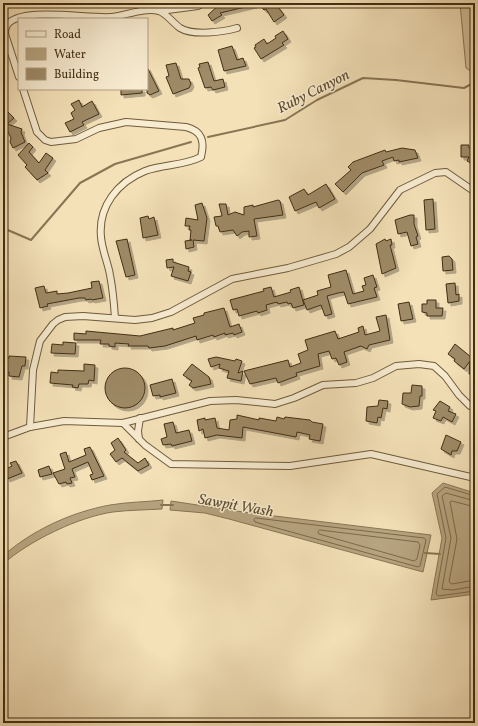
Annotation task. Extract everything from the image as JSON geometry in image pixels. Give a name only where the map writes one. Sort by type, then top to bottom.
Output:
[{"type":"street","points":[[18,18],[53,15],[111,17],[149,10],[160,11],[198,6],[204,3]]},
{"type":"street","points":[[160,11],[182,29],[204,33],[224,32],[237,28]]},
{"type":"street","points":[[18,18],[6,23],[5,34],[18,75]]},
{"type":"street","points":[[22,90],[37,132],[44,140],[51,142],[76,139],[99,128],[126,122],[186,127],[192,129],[202,137],[204,142],[201,157],[182,164],[146,171],[133,177],[112,194],[102,214],[101,238],[114,293],[115,318]]},
{"type":"street","points":[[30,427],[34,370],[40,341],[53,324],[66,317],[83,316],[135,320],[157,317],[232,279],[288,268],[336,254],[349,247],[370,229],[400,190],[435,172],[446,172],[475,192]]},
{"type":"street","points":[[3,437],[30,427],[64,421],[123,423],[210,401],[236,400],[275,404],[294,398],[323,385],[356,383],[373,378],[396,366],[419,364],[434,366],[445,376],[470,406],[475,406]]},
{"type":"street","points":[[139,439],[138,432],[140,418]]},
{"type":"street","points":[[123,423],[139,439],[171,464],[290,466],[371,454],[475,478]]},
{"type":"shaded area","points":[[460,3],[475,3],[475,74],[466,68]]},
{"type":"water","points":[[443,483],[475,493],[475,594],[431,600],[442,538],[432,493]]},
{"type":"water","points":[[163,500],[162,509],[113,512],[85,519],[55,531],[26,547],[3,564],[3,556],[14,547],[40,530],[67,517],[110,505]]},
{"type":"water","points":[[171,501],[250,513],[431,535],[423,572],[205,513],[170,510]]},
{"type":"building","points":[[221,3],[254,3],[254,5],[220,13],[222,15],[212,21],[208,15]]},
{"type":"building","points":[[258,3],[275,3],[284,15],[274,22],[266,9],[264,10]]},
{"type":"building","points":[[283,31],[288,39],[282,43],[284,45],[261,59],[254,48],[256,47],[255,45],[264,39],[267,44]]},
{"type":"building","points":[[232,46],[237,60],[243,58],[246,66],[224,71],[218,50]]},
{"type":"building","points":[[208,62],[214,81],[223,79],[225,87],[213,90],[211,87],[205,88],[198,68],[200,67],[199,64]]},
{"type":"building","points":[[176,63],[181,79],[189,79],[191,84],[189,88],[173,94],[166,77],[169,76],[166,65]]},
{"type":"building","points":[[148,69],[159,91],[150,95],[147,93]]},
{"type":"building","points":[[121,90],[142,90],[142,93],[121,95]]},
{"type":"building","points":[[79,100],[82,107],[92,101],[99,114],[82,122],[84,125],[70,132],[65,123],[74,119],[71,113],[75,110],[71,104]]},
{"type":"building","points":[[3,107],[14,118],[7,124],[22,129],[21,132],[25,142],[13,148],[10,142],[11,138],[5,126],[3,128]]},
{"type":"building","points":[[29,143],[33,147],[29,152],[39,163],[46,153],[53,158],[45,170],[48,173],[37,180],[25,167],[27,165],[18,155]]},
{"type":"building","points":[[461,145],[469,145],[469,148],[473,150],[475,145],[475,165],[467,161],[469,157],[461,157]]},
{"type":"building","points":[[402,148],[415,150],[418,158],[399,162],[399,160],[394,161],[393,157],[382,161],[384,165],[362,173],[343,192],[335,184],[351,170],[348,167],[353,162],[385,150],[386,152]]},
{"type":"building","points":[[326,184],[335,199],[319,208],[316,202],[295,211],[289,197],[304,189],[308,195]]},
{"type":"building","points":[[433,199],[435,229],[426,230],[424,200]]},
{"type":"building","points":[[278,200],[280,201],[283,215],[254,219],[257,236],[249,237],[249,231],[242,232],[237,236],[233,230],[220,232],[218,226],[216,226],[214,217],[222,216],[219,204],[226,204],[228,215],[235,212],[244,215],[244,207],[253,205],[253,207]]},
{"type":"building","points":[[202,203],[207,218],[204,241],[193,240],[194,247],[186,249],[185,241],[192,240],[190,240],[190,226],[185,226],[186,218],[198,220],[195,205]]},
{"type":"building","points":[[414,215],[414,224],[418,236],[416,237],[418,244],[411,246],[407,232],[398,234],[395,220]]},
{"type":"building","points":[[148,216],[149,219],[154,217],[158,235],[143,238],[140,218]]},
{"type":"building","points":[[127,239],[135,275],[126,277],[116,241]]},
{"type":"building","points":[[385,239],[386,241],[391,239],[392,245],[390,245],[396,268],[382,274],[376,244]]},
{"type":"building","points":[[449,256],[452,259],[453,270],[443,271],[442,257]]},
{"type":"building","points":[[173,259],[173,262],[189,267],[188,271],[191,272],[188,281],[171,276],[174,267],[167,268],[166,260]]},
{"type":"building","points":[[346,270],[353,294],[364,291],[362,286],[366,285],[364,278],[373,275],[377,287],[374,288],[377,297],[348,304],[344,292],[338,293],[327,296],[332,314],[325,316],[321,305],[307,310],[303,300],[318,295],[317,291],[331,287],[328,275]]},
{"type":"building","points":[[99,281],[103,298],[86,300],[85,298],[79,298],[47,304],[48,306],[40,308],[35,288],[44,286],[46,293],[57,291],[57,294],[68,293],[92,288],[91,282]]},
{"type":"building","points":[[455,283],[456,295],[459,294],[459,301],[448,303],[446,284]]},
{"type":"building","points":[[271,287],[274,297],[291,292],[290,290],[299,287],[304,305],[293,308],[291,303],[288,304],[287,302],[278,304],[277,302],[266,305],[267,310],[239,316],[237,309],[233,310],[230,300],[264,291],[263,289]]},
{"type":"building","points":[[427,300],[436,300],[436,308],[443,308],[442,316],[427,316],[427,313],[422,312],[422,304],[427,304]]},
{"type":"building","points":[[409,302],[413,319],[401,321],[398,304]]},
{"type":"building","points":[[224,308],[230,327],[239,324],[242,332],[234,335],[233,333],[225,335],[225,333],[214,337],[213,335],[197,340],[196,336],[165,346],[149,348],[148,346],[128,346],[129,344],[115,343],[115,347],[109,346],[109,344],[100,344],[101,340],[74,340],[74,333],[86,334],[86,331],[140,336],[173,328],[173,330],[195,323],[193,318],[204,315],[204,313]]},
{"type":"building","points":[[386,315],[390,340],[369,345],[367,349],[361,346],[344,352],[347,362],[339,365],[336,358],[332,359],[329,351],[318,354],[320,366],[296,373],[297,376],[278,383],[276,378],[250,384],[244,371],[288,360],[290,367],[301,363],[298,354],[308,350],[305,340],[335,331],[338,339],[359,332],[358,328],[363,326],[365,335],[380,331],[376,317]]},
{"type":"building","points":[[63,342],[76,343],[75,354],[51,353],[52,344],[63,345]]},
{"type":"building","points":[[455,344],[471,357],[475,357],[475,374],[469,374],[470,361],[464,369],[448,354]]},
{"type":"building","points":[[9,356],[26,357],[25,366],[22,366],[19,377],[9,376],[9,372],[4,372],[4,360],[9,358]]},
{"type":"building","points":[[216,357],[242,361],[238,373],[243,371],[241,381],[227,378],[229,371],[219,368],[220,364],[211,367],[208,359]]},
{"type":"building","points":[[84,364],[95,365],[94,381],[89,380],[88,384],[79,384],[78,388],[72,387],[73,385],[50,383],[51,372],[58,373],[58,370],[84,371]]},
{"type":"building","points":[[192,364],[209,377],[211,384],[193,388],[189,385],[192,381],[183,375]]},
{"type":"building","points":[[125,368],[133,370],[139,374],[143,380],[145,388],[143,396],[139,402],[133,406],[125,408],[117,406],[111,402],[107,396],[105,388],[107,380],[111,374],[117,370]]},
{"type":"building","points":[[172,379],[176,393],[160,397],[160,395],[153,396],[150,385]]},
{"type":"building","points":[[412,385],[422,386],[422,396],[420,396],[419,406],[410,407],[402,404],[403,393],[411,393]]},
{"type":"building","points":[[379,400],[388,401],[387,409],[383,408],[381,418],[378,417],[377,423],[366,421],[367,407],[378,406]]},
{"type":"building","points":[[440,401],[450,407],[448,411],[456,414],[452,422],[443,417],[441,421],[433,418],[436,411],[433,410]]},
{"type":"building","points":[[237,415],[259,420],[259,418],[276,421],[277,417],[284,419],[285,417],[310,420],[312,422],[323,424],[320,441],[309,439],[310,435],[297,432],[296,437],[243,427],[242,438],[217,435],[205,438],[203,429],[199,431],[197,420],[215,418],[217,428],[229,430],[230,420],[237,419]]},
{"type":"building","points":[[173,422],[176,433],[189,430],[192,441],[172,446],[171,444],[163,445],[161,439],[167,437],[164,424]]},
{"type":"building","points":[[446,435],[461,442],[457,451],[452,451],[451,455],[441,449]]},
{"type":"building","points":[[118,438],[126,450],[124,452],[138,463],[145,458],[149,465],[138,471],[122,458],[116,462],[110,454],[115,450],[111,443]]},
{"type":"building","points":[[90,447],[104,476],[92,480],[90,475],[93,474],[88,462],[72,469],[75,477],[70,478],[72,483],[67,484],[66,482],[59,484],[53,473],[65,469],[60,454],[66,452],[69,462],[86,455],[84,449]]},
{"type":"building","points":[[16,461],[22,473],[7,479],[4,470],[12,466],[10,463]]},
{"type":"building","points":[[49,466],[52,474],[40,477],[38,470]]},
{"type":"waterway","name":"Ruby Canyon","points":[[208,137],[285,120],[317,100],[363,78],[396,80],[464,88],[475,82]]},
{"type":"waterway","points":[[3,228],[31,240],[80,183],[115,164],[191,142]]},
{"type":"waterway","name":"Sawpit Wash","points":[[161,505],[173,505]]},
{"type":"waterway","name":"Sawpit Wash","points":[[425,553],[440,554]]}]
